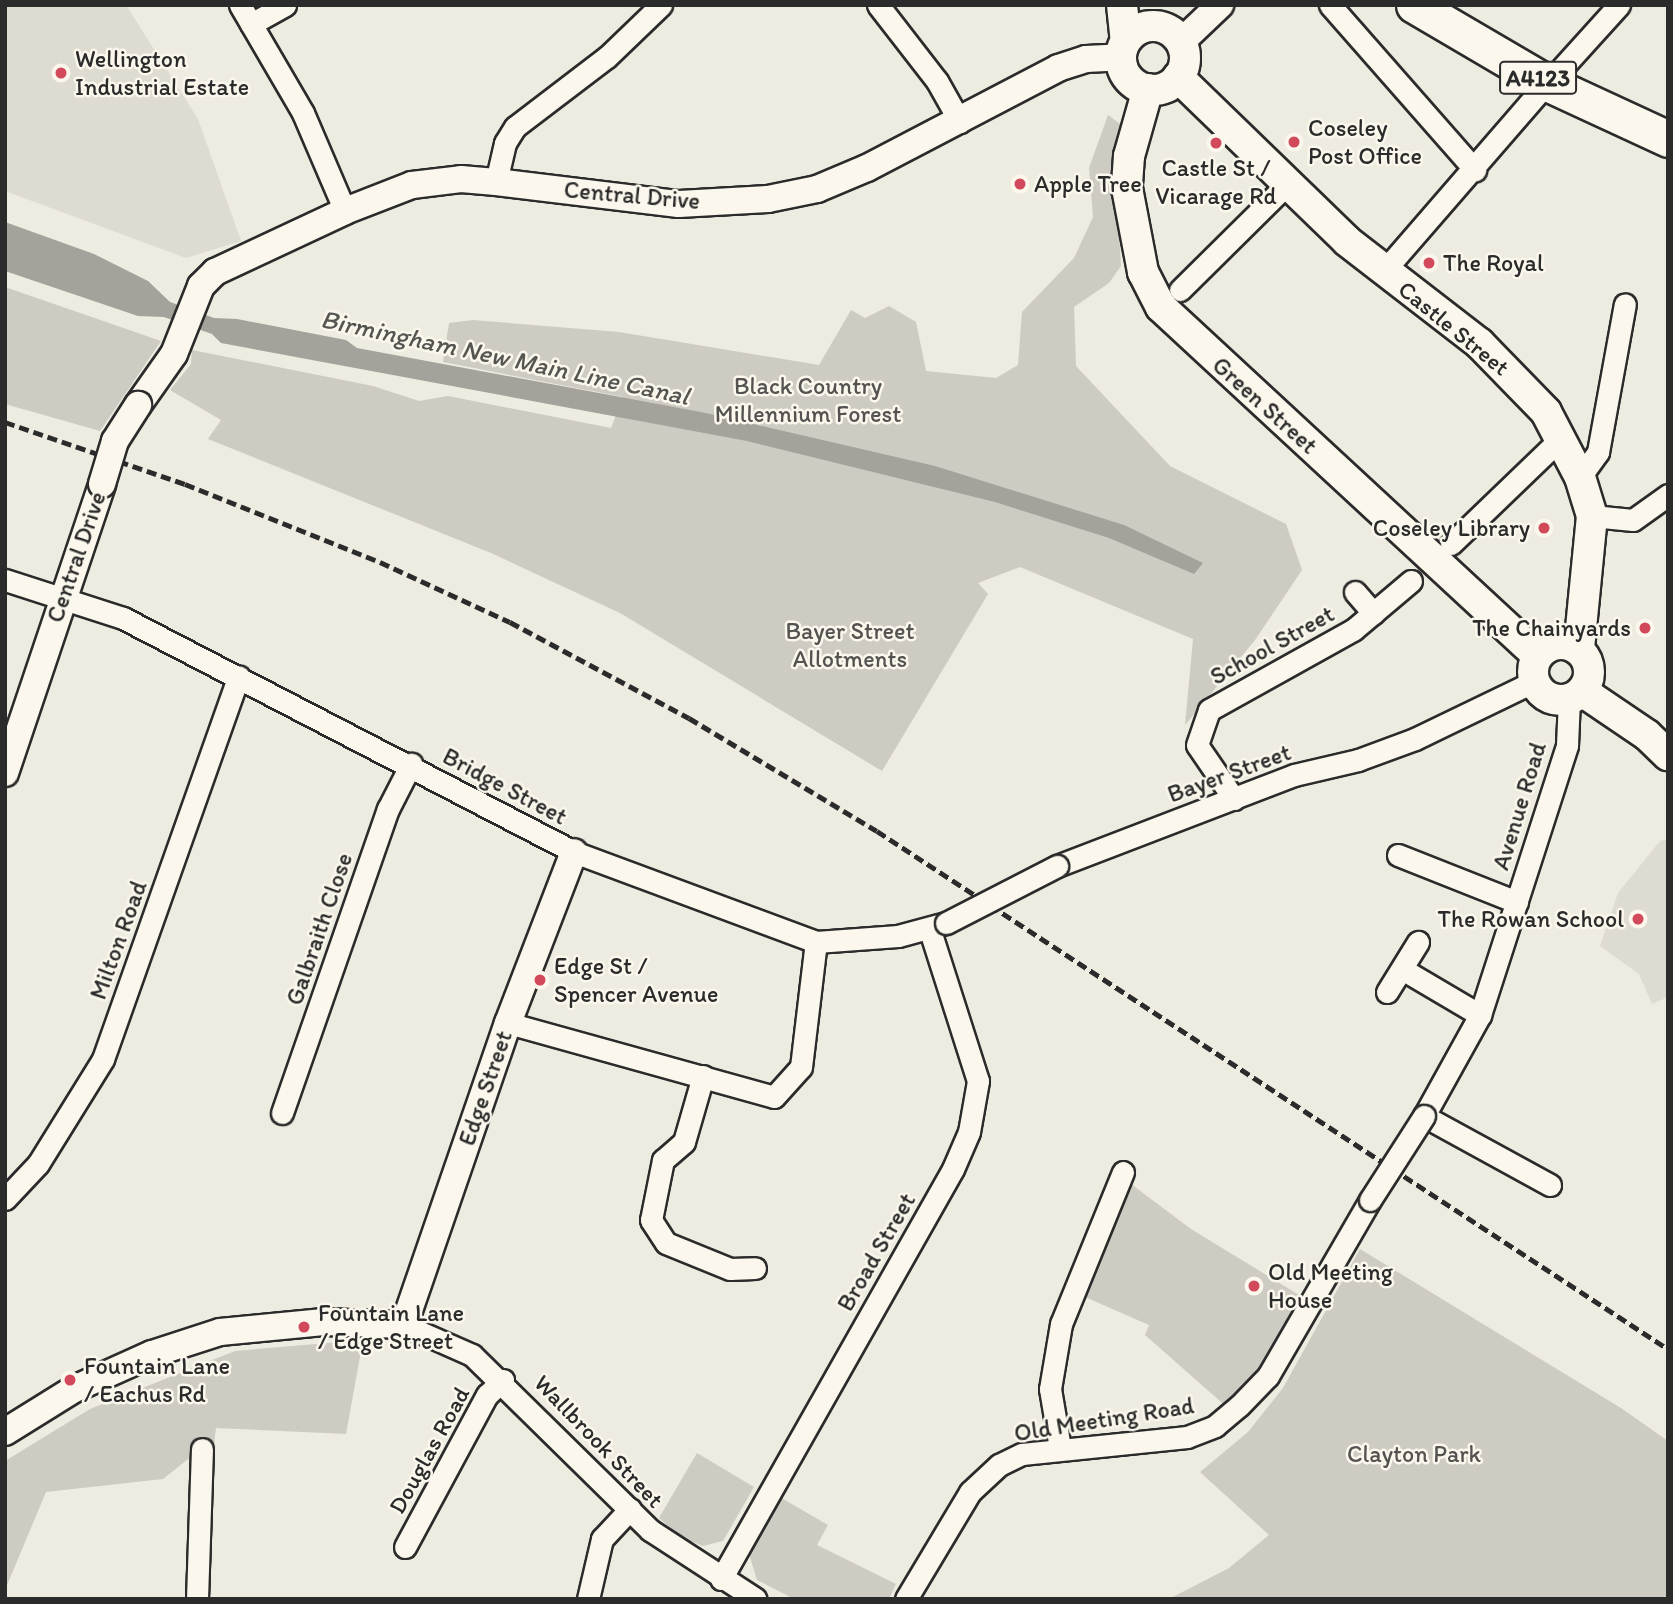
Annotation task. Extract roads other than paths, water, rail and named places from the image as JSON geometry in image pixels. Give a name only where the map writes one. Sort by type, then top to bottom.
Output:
[{"type":"highway","name":"A4123","points":[[1414,5],[1555,76],[1668,139]]},
{"type":"highway","name":"A4123","points":[[1457,5],[1555,76],[1668,113]]},
{"type":"main road","points":[[1122,5],[1124,49],[1130,79],[1149,89],[1166,87],[1178,77],[1185,61],[1162,25],[1138,30],[1124,49]]},
{"type":"main road","name":"Castle Street","points":[[1178,77],[1287,184],[1383,272],[1509,369],[1546,412],[1580,477],[1592,516],[1578,649]]},
{"type":"main road","name":"Green Street","points":[[1149,89],[1129,156],[1127,188],[1143,272],[1161,307],[1535,668]]},
{"type":"main road","points":[[1575,696],[1590,676],[1588,663],[1578,649],[1559,643],[1535,668],[1546,697],[1575,696],[1647,735],[1668,755]]},
{"type":"street","points":[[240,5],[303,113],[345,211]]},
{"type":"street","points":[[251,24],[285,5]]},
{"type":"street","points":[[496,182],[505,143],[528,113],[607,57],[661,5]]},
{"type":"street","points":[[878,5],[937,81],[960,122]]},
{"type":"street","points":[[1162,25],[1220,5]]},
{"type":"street","points":[[1330,5],[1475,170]]},
{"type":"street","points":[[1383,272],[1619,5]]},
{"type":"street","name":"Central Drive","points":[[5,773],[61,596],[115,441],[174,354],[201,286],[215,272],[345,211],[412,185],[461,179],[679,204],[768,199],[817,189],[960,122],[1058,68],[1124,49]]},
{"type":"street","points":[[1180,290],[1287,184]]},
{"type":"street","points":[[1580,477],[1598,452],[1625,304]]},
{"type":"street","points":[[1451,544],[1560,439]]},
{"type":"street","points":[[1592,516],[1633,520],[1668,495]]},
{"type":"street","name":"Bridge Street","points":[[5,580],[123,618],[411,764],[574,852],[816,942],[938,927]]},
{"type":"street","name":"School Street","points":[[1234,799],[1197,745],[1209,710],[1353,630],[1411,581]]},
{"type":"street","name":"School Street","points":[[1355,592],[1373,613]]},
{"type":"street","name":"Bayer Street","points":[[938,927],[1057,866],[1234,799],[1415,738],[1535,668]]},
{"type":"street","name":"Milton Road","points":[[5,1199],[46,1154],[103,1059],[239,677]]},
{"type":"street","name":"Avenue Road","points":[[1423,1116],[1480,1015],[1567,745],[1575,696]]},
{"type":"street","name":"Galbraith Close","points":[[282,1113],[388,809],[411,764]]},
{"type":"street","name":"Edge Street","points":[[404,1325],[508,1023],[574,852]]},
{"type":"street","points":[[1398,855],[1517,902]]},
{"type":"street","name":"Broad Street","points":[[720,1578],[953,1169],[969,1132],[978,1081],[938,927]]},
{"type":"street","points":[[508,1023],[774,1097],[801,1068],[816,942]]},
{"type":"street","points":[[1387,992],[1418,942]]},
{"type":"street","points":[[1402,969],[1480,1015]]},
{"type":"street","points":[[703,1076],[684,1142],[663,1160],[651,1220],[666,1243],[730,1269],[755,1268]]},
{"type":"street","points":[[1423,1116],[1550,1185]]},
{"type":"street","name":"Old Meeting Road","points":[[906,1599],[970,1492],[999,1465],[1021,1454],[1060,1448],[1164,1440],[1215,1426],[1268,1376],[1370,1200],[1423,1116]]},
{"type":"street","points":[[1060,1448],[1050,1390],[1061,1324],[1123,1172]]},
{"type":"street","points":[[5,1432],[74,1390],[152,1354],[220,1332],[324,1322],[404,1325]]},
{"type":"street","name":"Wallbrook Street","points":[[404,1325],[472,1355],[503,1380],[650,1530],[720,1578],[757,1599]]},
{"type":"street","name":"Douglas Road","points":[[405,1547],[487,1395],[503,1380]]},
{"type":"street","points":[[197,1599],[190,1482],[202,1449]]},
{"type":"street","points":[[588,1599],[602,1539],[630,1509]]},
{"type":"railway","points":[[5,422],[185,484],[380,562],[510,622],[689,718],[877,831],[1668,1349]]},
{"type":"place","name":"Wellington Industrial Estate","points":[[61,73]]},
{"type":"place","name":"Coseley Post Office","points":[[1294,142]]},
{"type":"place","name":"Castle St / Vicarage Rd","points":[[1216,143]]},
{"type":"place","name":"Apple Tree","points":[[1020,184]]},
{"type":"place","name":"The Royal","points":[[1429,263]]},
{"type":"place","name":"Coseley Library","points":[[1544,528]]},
{"type":"place","name":"The Chainyards","points":[[1645,628]]},
{"type":"place","name":"The Rowan School","points":[[1638,919]]},
{"type":"place","name":"Edge St / Spencer Avenue","points":[[540,980]]},
{"type":"place","name":"Old Meeting House","points":[[1254,1286]]},
{"type":"place","name":"Fountain Lane / Edge Street","points":[[304,1327]]},
{"type":"place","name":"Fountain Lane / Eachus Rd","points":[[70,1380]]},
{"type":"water label","name":"Birmingham New Main Line Canal","points":[[505,358]]},
{"type":"park label","name":"Black Country Millennium Forest","points":[[808,400]]},
{"type":"park label","name":"Bayer Street Allotments","points":[[850,645]]},
{"type":"park label","name":"Clayton Park","points":[[1414,1454]]}]
